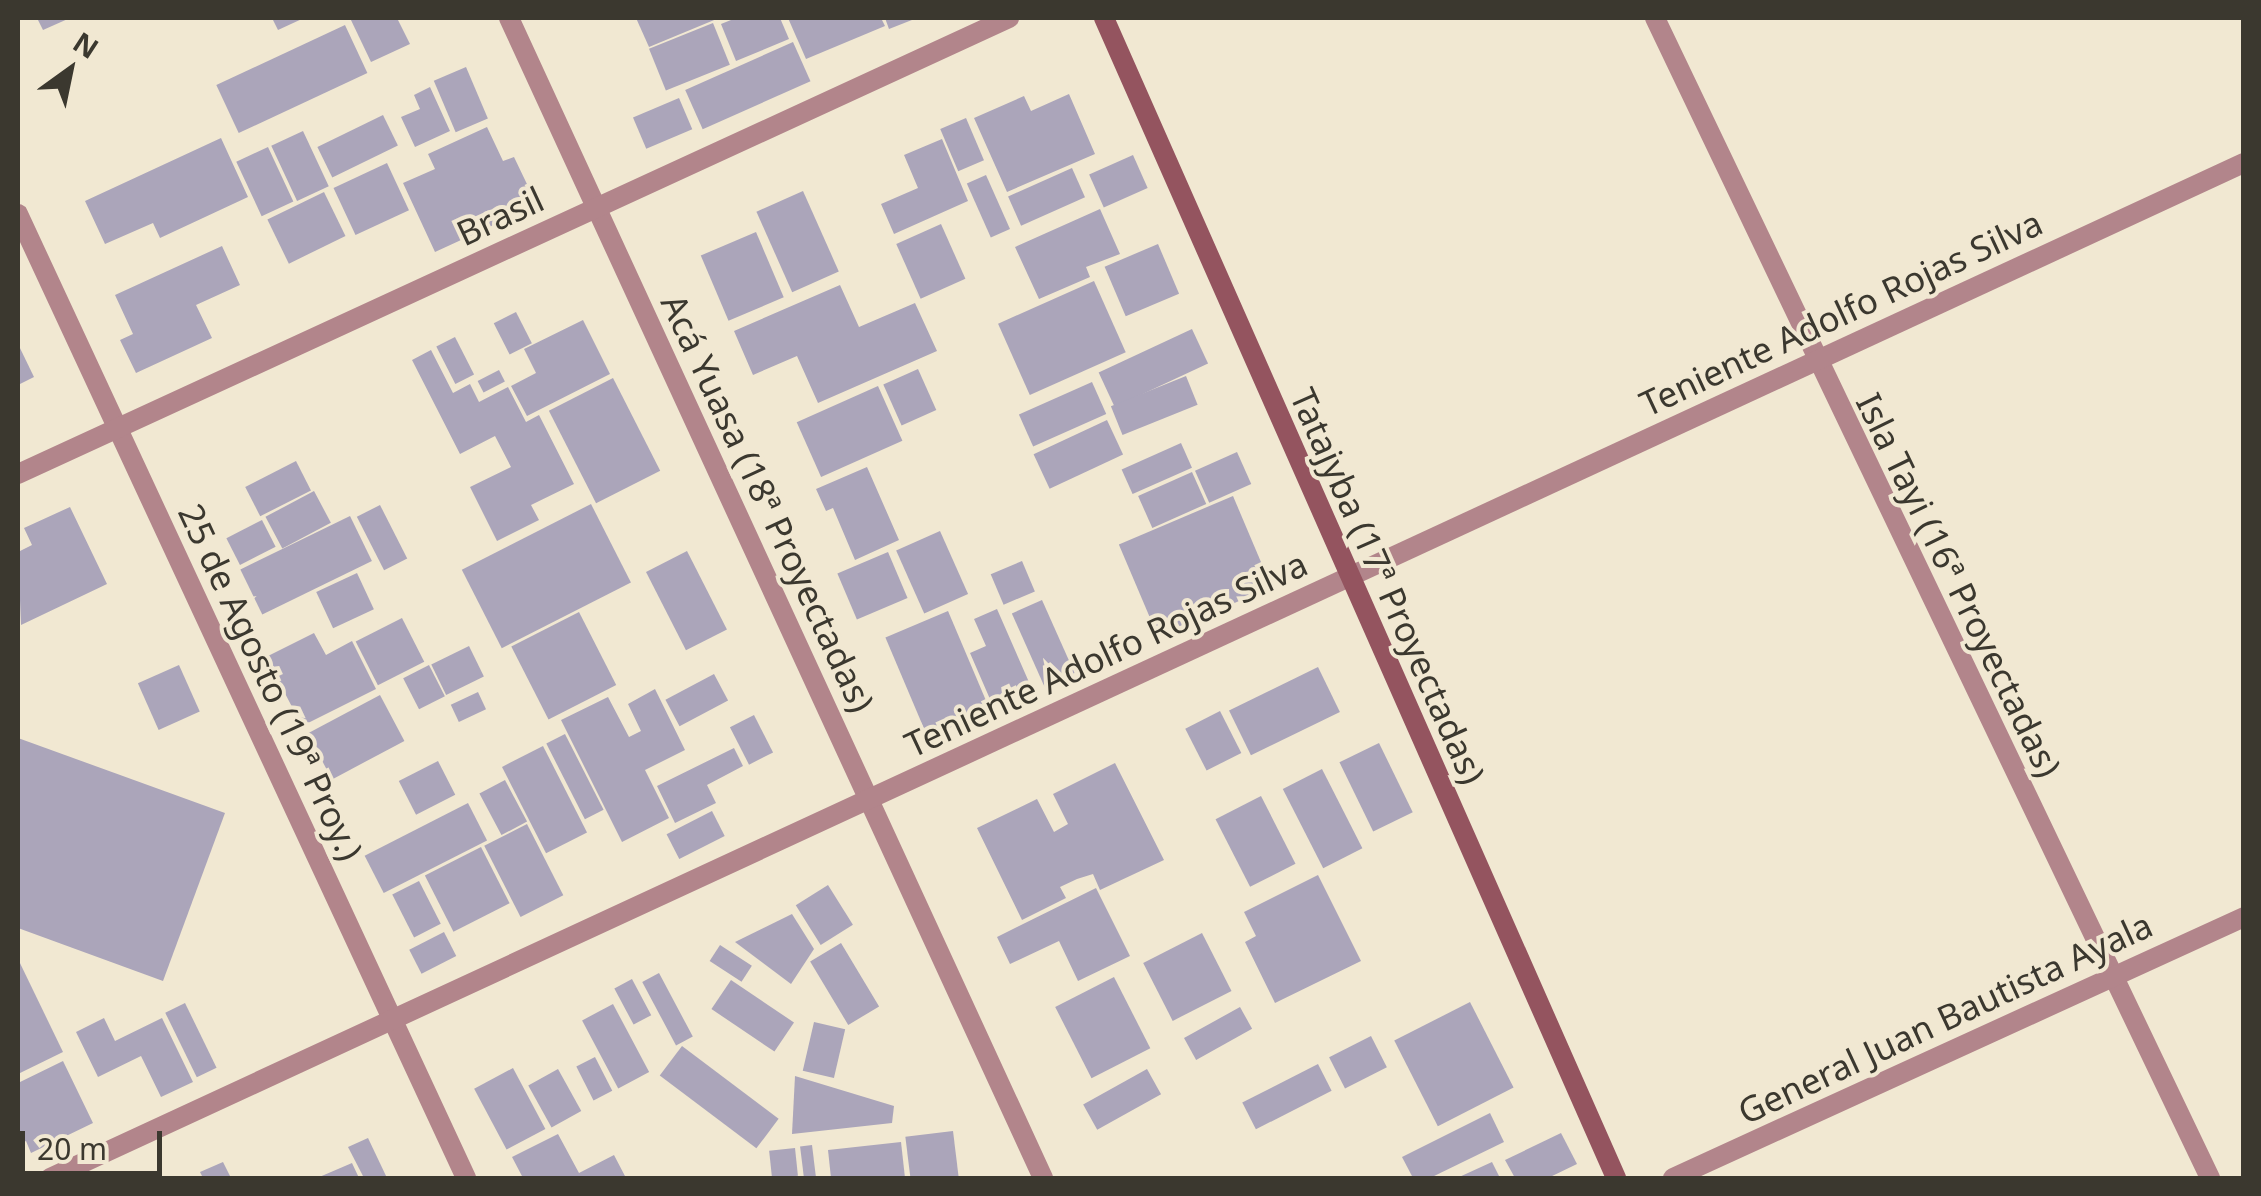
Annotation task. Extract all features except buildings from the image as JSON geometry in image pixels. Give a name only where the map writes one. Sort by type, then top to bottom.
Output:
[{"type":"street","name":"Acá Yuasa (18ª Proyectadas)","points":[[509,18],[1044,1178]]},
{"type":"street","name":"Brasil","points":[[18,474],[1009,18]]},
{"type":"street","name":"Tatajyba (17ª Proyectadas)","points":[[1104,18],[1616,1178]]},
{"type":"street","name":"Isla Tayi (16ª Proyectadas)","points":[[1655,18],[1814,361],[2210,1178]]},
{"type":"street","name":"Teniente Adolfo Rojas Silva","points":[[50,1178],[2244,163]]},
{"type":"street","name":"25 de Agosto (19ª Proy.)","points":[[18,214],[466,1178]]},
{"type":"street","name":"General Juan Bautista Ayala","points":[[1673,1178],[2244,917]]}]
